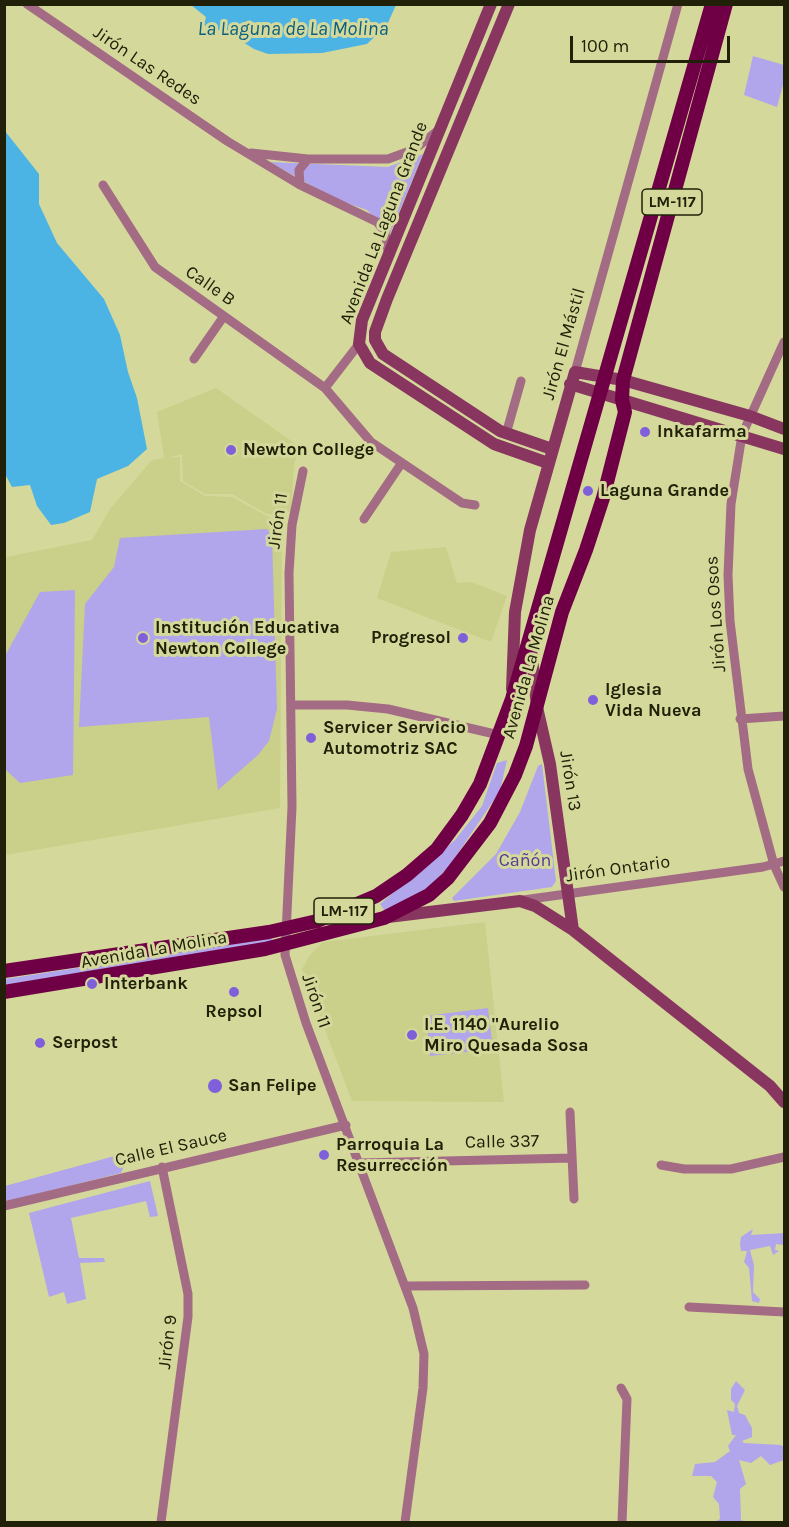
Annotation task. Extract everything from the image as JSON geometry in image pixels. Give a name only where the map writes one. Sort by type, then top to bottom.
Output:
[{"type":"main road","name":"Avenida La Molina","points":[[4,971],[285,929],[344,912],[376,896],[406,875],[437,849],[462,815],[480,784],[512,699],[607,376],[712,4]]},
{"type":"main road","name":"Avenida La Molina","points":[[4,992],[284,945],[384,918],[429,895],[448,878],[490,824],[515,775],[537,707],[562,612],[603,498],[625,412],[622,400],[623,380],[725,4]]},
{"type":"main road","points":[[695,65],[725,4]]},
{"type":"street","name":"Jirón Las Redes","points":[[27,4],[300,186],[377,222],[385,232],[389,244],[388,257]]},
{"type":"street","name":"Avenida La Laguna Grande","points":[[491,4],[362,320],[359,344],[370,363],[494,444],[548,463]]},
{"type":"street","name":"Avenida La Laguna Grande","points":[[509,4],[387,299],[375,332],[375,340],[383,354],[503,433],[552,449]]},
{"type":"street","name":"Jirón El Mástil","points":[[512,699],[515,612],[530,530],[678,4]]},
{"type":"street","points":[[454,96],[469,103]]},
{"type":"street","name":"Jirón Las Redes","points":[[249,153],[308,159],[388,159],[402,156],[429,140],[443,123]]},
{"type":"street","points":[[300,186],[299,170],[308,159]]},
{"type":"street","name":"Calle B","points":[[103,185],[155,267],[326,388],[371,442],[462,503],[475,505]]},
{"type":"street","points":[[373,293],[387,299]]},
{"type":"street","points":[[194,359],[224,316]]},
{"type":"street","name":"Jirón Los Osos","points":[[784,342],[742,435],[731,504],[728,574],[740,719],[751,785],[774,865],[784,887]]},
{"type":"street","points":[[326,388],[359,344]]},
{"type":"street","points":[[573,378],[607,376],[750,416],[784,429]]},
{"type":"street","points":[[573,378],[601,394],[784,449]]},
{"type":"street","points":[[494,444],[503,433],[521,381]]},
{"type":"street","points":[[364,519],[402,464]]},
{"type":"street","name":"Jirón 11","points":[[303,471],[292,525],[289,573],[292,705],[291,831],[284,945],[287,967],[306,1023],[405,1286],[424,1354],[423,1388],[405,1522]]},
{"type":"street","name":"Jirón 13","points":[[530,637],[537,707],[550,764],[573,930]]},
{"type":"street","points":[[292,705],[347,705],[388,710],[499,735]]},
{"type":"street","points":[[740,719],[784,716]]},
{"type":"street","name":"Jirón Ontario","points":[[384,918],[774,865],[784,861]]},
{"type":"street","points":[[519,901],[543,910],[573,930],[771,1086],[784,1102]]},
{"type":"street","points":[[570,1113],[574,1199]]},
{"type":"street","name":"Calle El Sauce","points":[[4,1206],[346,1125]]},
{"type":"street","points":[[661,1165],[684,1169],[731,1169],[784,1157]]},
{"type":"street","name":"Calle 337","points":[[360,1163],[572,1158]]},
{"type":"street","name":"Jirón 9","points":[[161,1522],[188,1317],[188,1294],[162,1167]]},
{"type":"street","points":[[405,1286],[585,1285]]},
{"type":"street","points":[[689,1307],[784,1312]]},
{"type":"street","points":[[621,1388],[627,1400],[622,1522]]},
{"type":"shaded area","name":"Institución Educativa Newton College","points":[[216,388],[300,447],[294,464],[291,513],[285,510],[284,516],[267,514],[232,494],[205,494],[183,481],[182,454],[167,458],[180,457],[180,481],[205,496],[232,497],[282,522],[280,808],[5,855],[4,555],[6,557],[92,540],[110,509],[152,460],[164,458],[157,412]]},
{"type":"shaded area","points":[[446,547],[457,583],[471,582],[507,596],[491,642],[377,598],[391,552]]},
{"type":"shaded area","name":"I.E. 1140 \"Aurelio Miro Quesada Sosa","points":[[485,922],[504,1102],[352,1101],[302,969],[310,955],[323,942]]},
{"type":"green space","points":[[753,56],[784,65],[784,81],[777,107],[744,95]]},
{"type":"green space","points":[[423,154],[390,234],[367,210],[333,198],[270,162],[388,167]]},
{"type":"green space","points":[[267,529],[272,537],[277,709],[269,741],[258,755],[218,790],[209,717],[79,727],[85,604],[114,567],[120,538]]},
{"type":"green space","points":[[75,590],[73,775],[20,783],[5,769],[5,656],[40,592]]},
{"type":"green space","points":[[507,760],[500,791],[448,868],[420,895],[396,907],[384,910],[380,904],[455,840],[482,806],[497,763]]},
{"type":"green space","name":"Cañón","points":[[542,764],[556,881],[552,887],[454,901],[452,898],[496,854],[520,812],[538,766]]},
{"type":"green space","points":[[272,938],[272,943],[5,985],[5,979]]},
{"type":"green space","points":[[488,1008],[493,1049],[430,1056],[426,1016]]},
{"type":"green space","points":[[122,1154],[124,1166],[121,1173],[5,1202],[5,1186]]},
{"type":"green space","points":[[150,1181],[158,1216],[150,1217],[146,1201],[71,1218],[79,1258],[104,1258],[105,1262],[80,1263],[86,1299],[67,1304],[64,1292],[49,1297],[29,1213]]},
{"type":"green space","points":[[753,1229],[751,1235],[784,1233],[784,1245],[776,1244],[775,1250],[779,1251],[773,1255],[770,1246],[750,1250],[754,1265],[753,1292],[760,1299],[759,1303],[752,1301],[749,1268],[744,1262],[747,1251],[741,1251],[740,1244],[741,1237]]},
{"type":"green space","points":[[736,1381],[745,1390],[737,1406],[739,1413],[745,1415],[752,1428],[752,1437],[742,1441],[781,1445],[784,1447],[784,1460],[770,1465],[761,1456],[751,1463],[739,1460],[746,1484],[740,1489],[741,1520],[747,1522],[715,1522],[720,1519],[719,1504],[713,1497],[717,1482],[711,1476],[692,1476],[695,1464],[715,1462],[730,1451],[728,1446],[736,1435],[732,1435],[727,1410],[734,1412],[735,1404],[731,1400],[731,1389]]},
{"type":"water","name":"La Laguna de La Molina","points":[[191,5],[396,5],[387,25],[367,44],[322,53],[268,54],[254,49],[227,32],[207,27],[204,25],[206,17]]},
{"type":"water","points":[[5,131],[39,174],[39,204],[57,243],[104,299],[120,335],[128,372],[137,398],[147,449],[128,466],[97,479],[90,512],[64,523],[51,525],[37,506],[30,485],[12,487],[5,474]]},
{"type":"place","name":"Inkafarma","points":[[645,432]]},
{"type":"place","name":"Newton College","points":[[231,450]]},
{"type":"place","name":"Laguna Grande","points":[[588,491]]},
{"type":"place","name":"Institución Educativa Newton College","points":[[143,638]]},
{"type":"place","name":"Progresol","points":[[463,638]]},
{"type":"place","name":"Iglesia Vida Nueva","points":[[593,700]]},
{"type":"place","name":"Servicer Servicio Automotriz SAC","points":[[311,738]]},
{"type":"place","name":"Interbank","points":[[92,984]]},
{"type":"place","name":"Repsol","points":[[234,992]]},
{"type":"place","name":"I.E. 1140 \"Aurelio Miro Quesada Sosa","points":[[412,1035]]},
{"type":"place","name":"Serpost","points":[[40,1043]]},
{"type":"place","name":"San Felipe","points":[[215,1086]]},
{"type":"place","name":"Parroquia La Resurrección","points":[[324,1155]]}]
